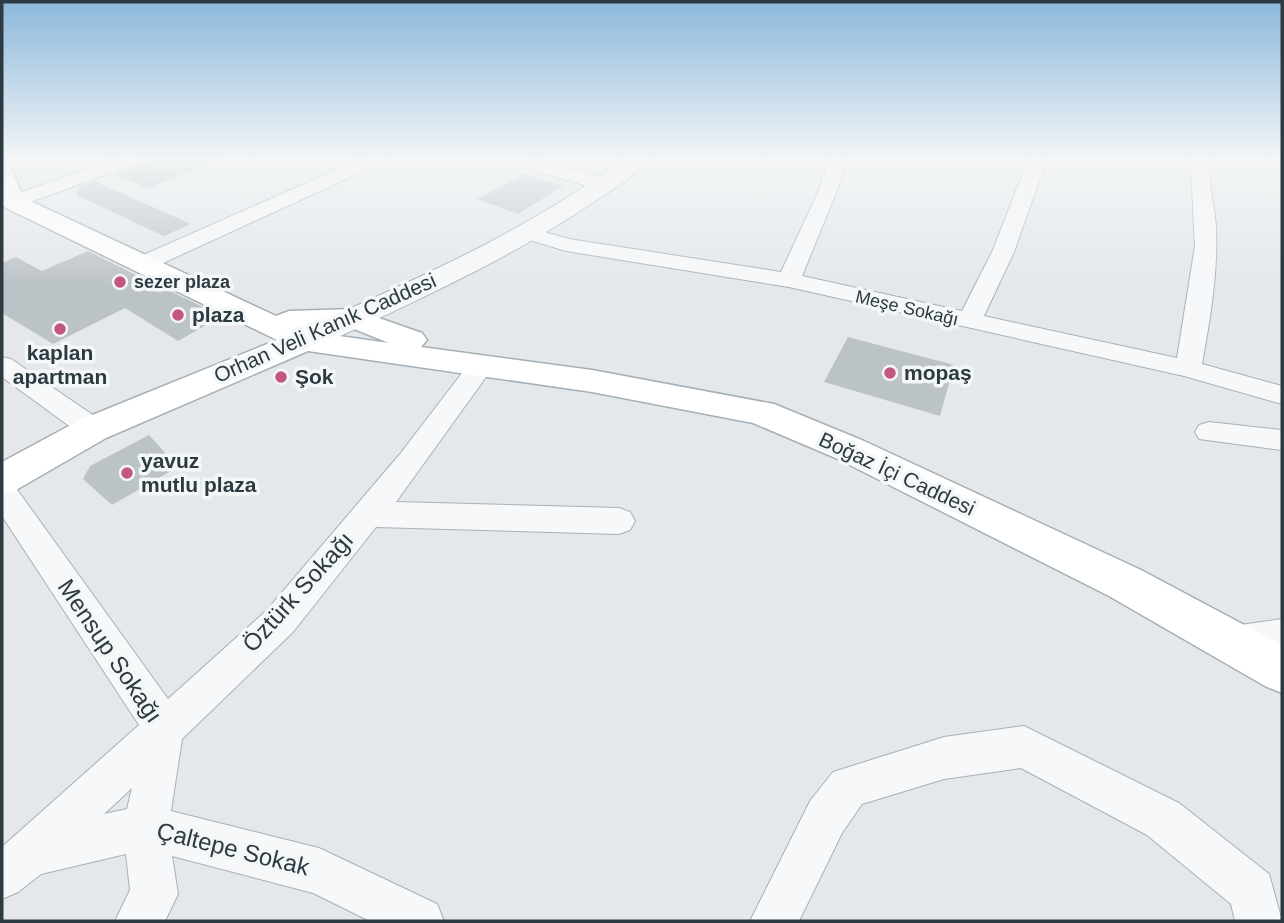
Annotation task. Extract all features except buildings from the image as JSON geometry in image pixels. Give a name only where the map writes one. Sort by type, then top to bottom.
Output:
[{"type":"main road","points":[[13,202],[140,265],[304,341],[481,366]]},
{"type":"main road","points":[[260,321],[353,318],[481,366]]},
{"type":"main road","name":"Orhan Veli Kanık Caddesi","points":[[2,480],[93,429],[304,341]]},
{"type":"main road","name":"Boğaz İçi Caddesi","points":[[481,366],[592,381],[761,412],[850,450],[1101,571],[1282,670]]},
{"type":"street","points":[[140,265],[282,201]]},
{"type":"street","name":"Orhan Veli Kanık Caddesi","points":[[304,341],[530,234],[580,201]]},
{"type":"street","points":[[789,281],[824,201]]},
{"type":"street","points":[[969,322],[1003,252],[1022,201]]},
{"type":"street","points":[[1188,369],[1200,305],[1206,226],[1201,201]]},
{"type":"street","name":"Meşe Sokağı","points":[[530,234],[566,245],[789,281],[1188,369],[1282,395]]},
{"type":"street","points":[[2,365],[93,429]]},
{"type":"street","name":"Öztürk Sokağı","points":[[16,865],[280,621],[411,462],[481,366]]},
{"type":"street","points":[[1209,432],[1282,440]]},
{"type":"street","name":"Mensup Sokağı","points":[[2,492],[164,727],[146,827],[154,894],[139,921]]},
{"type":"street","points":[[368,514],[619,521]]},
{"type":"street","points":[[1234,643],[1282,635]]},
{"type":"street","points":[[774,921],[826,817],[848,787],[944,758],[1024,747],[1163,819],[1252,891],[1259,921]]},
{"type":"street","name":"Çaltepe Sokak","points":[[16,865],[146,827],[319,871],[420,921]]},
{"type":"place","name":"sezer plaza","points":[[120,282]]},
{"type":"place","name":"plaza","points":[[178,315]]},
{"type":"place","name":"kaplan apartman","points":[[60,329]]},
{"type":"place","name":"mopaş","points":[[890,373]]},
{"type":"place","name":"Şok","points":[[281,377]]},
{"type":"place","name":"yavuz mutlu plaza","points":[[127,473]]}]
